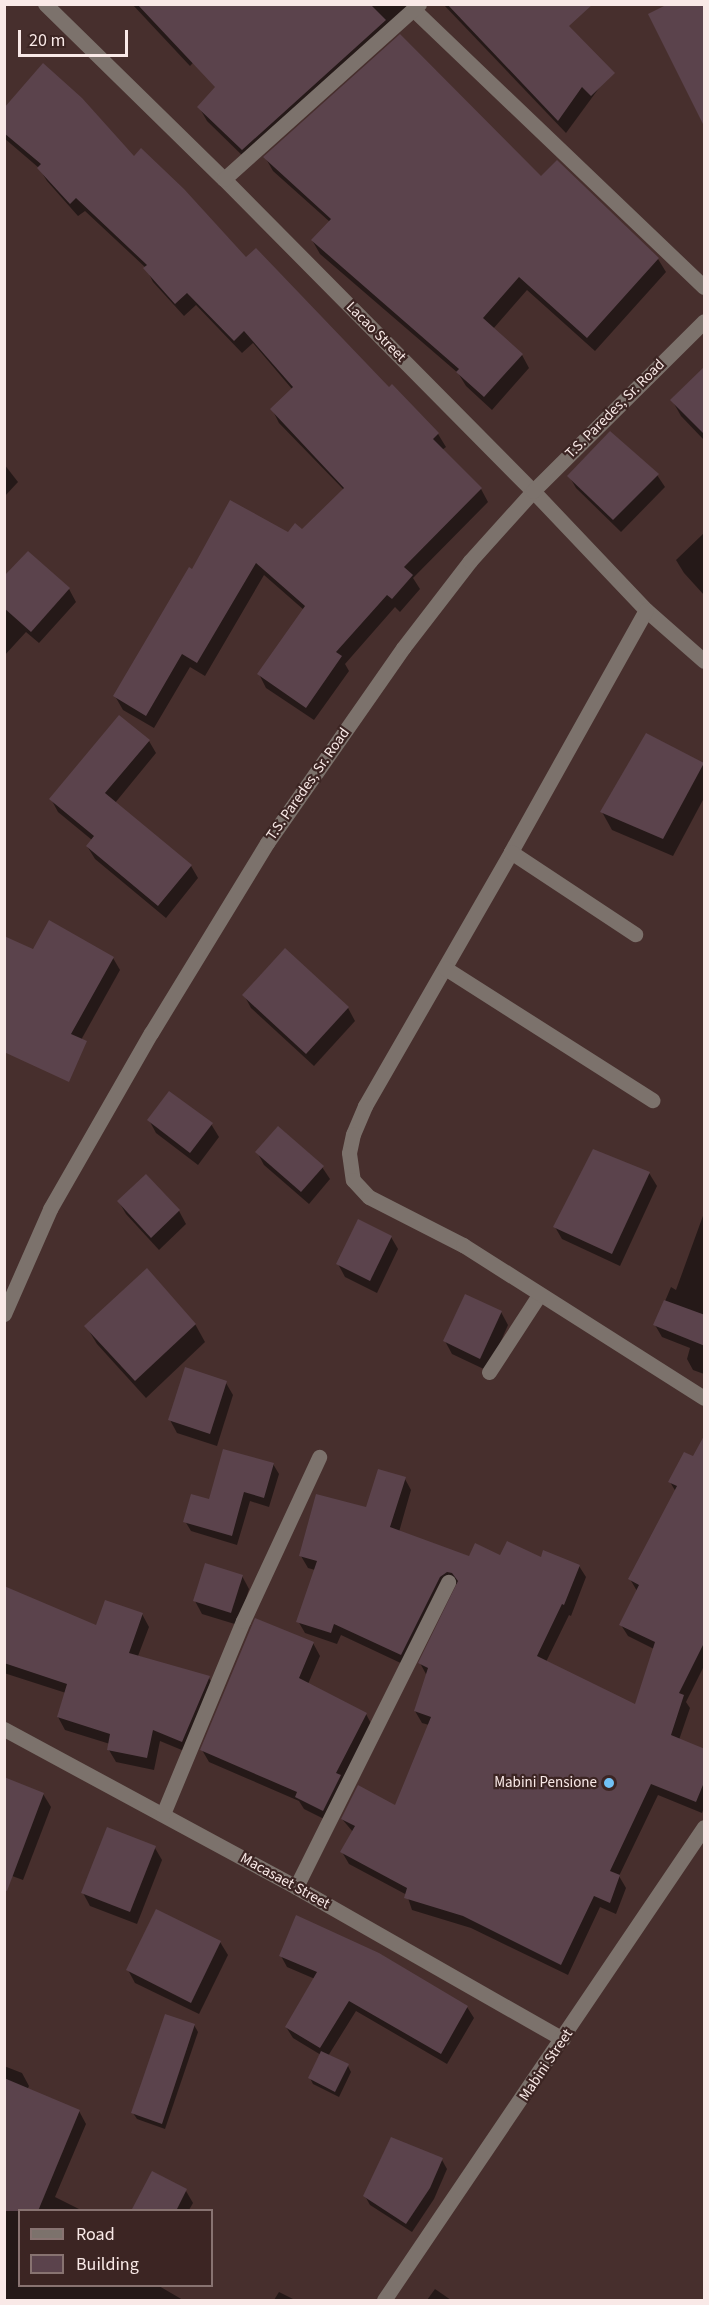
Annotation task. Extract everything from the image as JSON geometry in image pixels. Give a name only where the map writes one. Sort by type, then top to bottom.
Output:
[{"type":"street","name":"Lacao Street","points":[[45,4],[224,178],[533,490],[646,610],[705,661]]},
{"type":"street","points":[[224,178],[417,7],[705,287]]},
{"type":"street","name":"T.S. Paredes, Sr. Road","points":[[4,1314],[50,1209],[151,1033],[267,843],[416,631],[470,561],[533,490],[705,321]]},
{"type":"street","points":[[646,610],[511,852],[364,1106],[353,1134],[349,1153],[353,1180],[369,1197],[463,1245],[705,1398]]},
{"type":"street","points":[[511,852],[635,934]]},
{"type":"street","points":[[445,968],[652,1100]]},
{"type":"street","points":[[489,1372],[539,1295]]},
{"type":"street","points":[[164,1814],[243,1621],[319,1457]]},
{"type":"street","points":[[296,1887],[448,1582]]},
{"type":"street","name":"Macasaet Street","points":[[4,1729],[296,1887],[563,2039]]},
{"type":"street","name":"Mabini Street","points":[[384,2301],[705,1827]]},
{"type":"building","points":[[137,4],[370,4],[386,20],[242,150],[197,107],[215,87]]},
{"type":"building","points":[[447,4],[593,4],[569,26],[615,73],[591,96],[582,87],[558,121]]},
{"type":"building","points":[[668,4],[705,4],[705,128],[648,14]]},
{"type":"building","points":[[400,34],[541,176],[557,160],[659,258],[587,338],[519,277],[483,318],[523,354],[484,397],[456,372],[459,369],[311,240],[331,219],[263,157]]},
{"type":"building","points":[[43,63],[82,98],[134,156],[141,148],[184,189],[246,257],[256,248],[389,387],[392,384],[439,433],[433,439],[482,488],[404,567],[413,575],[392,599],[387,595],[336,652],[342,656],[306,708],[257,674],[305,606],[256,563],[197,663],[182,654],[146,716],[113,696],[189,567],[192,569],[230,500],[288,532],[295,523],[302,529],[344,488],[270,409],[293,387],[244,331],[234,341],[187,293],[175,304],[143,268],[147,265],[76,198],[70,204],[37,168],[41,164],[4,133],[4,108]]},
{"type":"building","points":[[705,366],[705,435],[670,400]]},
{"type":"building","points":[[610,431],[659,474],[613,520],[567,476]]},
{"type":"building","points":[[28,551],[70,588],[31,632],[4,608],[4,576]]},
{"type":"building","points":[[119,715],[150,740],[105,793],[192,865],[158,906],[86,846],[94,836],[49,799]]},
{"type":"building","points":[[646,733],[704,763],[663,839],[600,812]]},
{"type":"building","points":[[49,920],[114,957],[71,1034],[87,1041],[69,1082],[4,1052],[4,936],[33,949]]},
{"type":"building","points":[[285,948],[349,1007],[306,1054],[242,995]]},
{"type":"building","points":[[169,1091],[213,1123],[190,1153],[147,1120]]},
{"type":"building","points":[[278,1126],[324,1166],[301,1192],[255,1152]]},
{"type":"building","points":[[593,1149],[650,1172],[612,1254],[553,1227]]},
{"type":"building","points":[[146,1174],[180,1210],[151,1238],[117,1201]]},
{"type":"building","points":[[358,1219],[392,1236],[370,1281],[336,1264]]},
{"type":"building","points":[[147,1268],[196,1324],[135,1381],[84,1326]]},
{"type":"building","points":[[465,1294],[502,1311],[480,1359],[443,1341]]},
{"type":"building","points":[[664,1300],[705,1315],[705,1346],[653,1325]]},
{"type":"building","points":[[185,1367],[227,1381],[210,1434],[168,1420]]},
{"type":"building","points":[[705,1434],[705,1641],[679,1693],[684,1695],[671,1735],[705,1749],[705,1780],[696,1802],[651,1784],[610,1871],[620,1875],[610,1903],[594,1896],[561,1965],[463,1916],[404,1898],[407,1888],[340,1852],[355,1826],[341,1819],[358,1785],[395,1805],[431,1717],[414,1711],[428,1668],[418,1663],[458,1581],[452,1573],[447,1572],[440,1577],[401,1655],[334,1624],[331,1633],[296,1622],[317,1561],[299,1556],[316,1494],[366,1507],[378,1469],[406,1477],[390,1527],[469,1556],[475,1543],[500,1555],[507,1541],[541,1557],[543,1550],[580,1565],[564,1605],[562,1604],[537,1656],[635,1704],[655,1642],[619,1625],[639,1585],[628,1579],[677,1486],[668,1482],[684,1452],[693,1456]]},
{"type":"building","points":[[223,1449],[274,1463],[264,1498],[244,1492],[232,1536],[183,1522],[191,1494],[209,1499]]},
{"type":"building","points":[[205,1563],[243,1575],[231,1613],[193,1601]]},
{"type":"building","points":[[4,1586],[96,1625],[105,1600],[143,1613],[129,1653],[210,1676],[182,1742],[153,1730],[147,1758],[107,1750],[110,1734],[57,1717],[67,1684],[4,1663]]},
{"type":"building","points":[[255,1618],[314,1642],[299,1678],[367,1713],[336,1773],[341,1775],[323,1811],[295,1797],[297,1792],[200,1750]]},
{"type":"building","points":[[4,1777],[44,1793],[7,1891],[4,1890]]},
{"type":"building","points":[[107,1827],[156,1846],[130,1912],[81,1893]]},
{"type":"building","points":[[156,1909],[221,1941],[191,2003],[126,1970]]},
{"type":"building","points":[[296,1915],[379,1953],[468,2006],[441,2054],[349,2001],[320,2048],[285,2027],[317,1972],[279,1956]]},
{"type":"building","points":[[165,2014],[195,2024],[162,2124],[131,2113]]},
{"type":"building","points":[[321,2051],[349,2064],[335,2092],[308,2078]]},
{"type":"building","points":[[4,2078],[80,2110],[39,2209],[4,2211]]},
{"type":"building","points":[[391,2137],[443,2158],[430,2188],[406,2224],[363,2196]]},
{"type":"building","points":[[152,2171],[187,2189],[177,2209],[132,2209]]},
{"type":"place","name":"Mabini Pensione","points":[[609,1783]]}]
